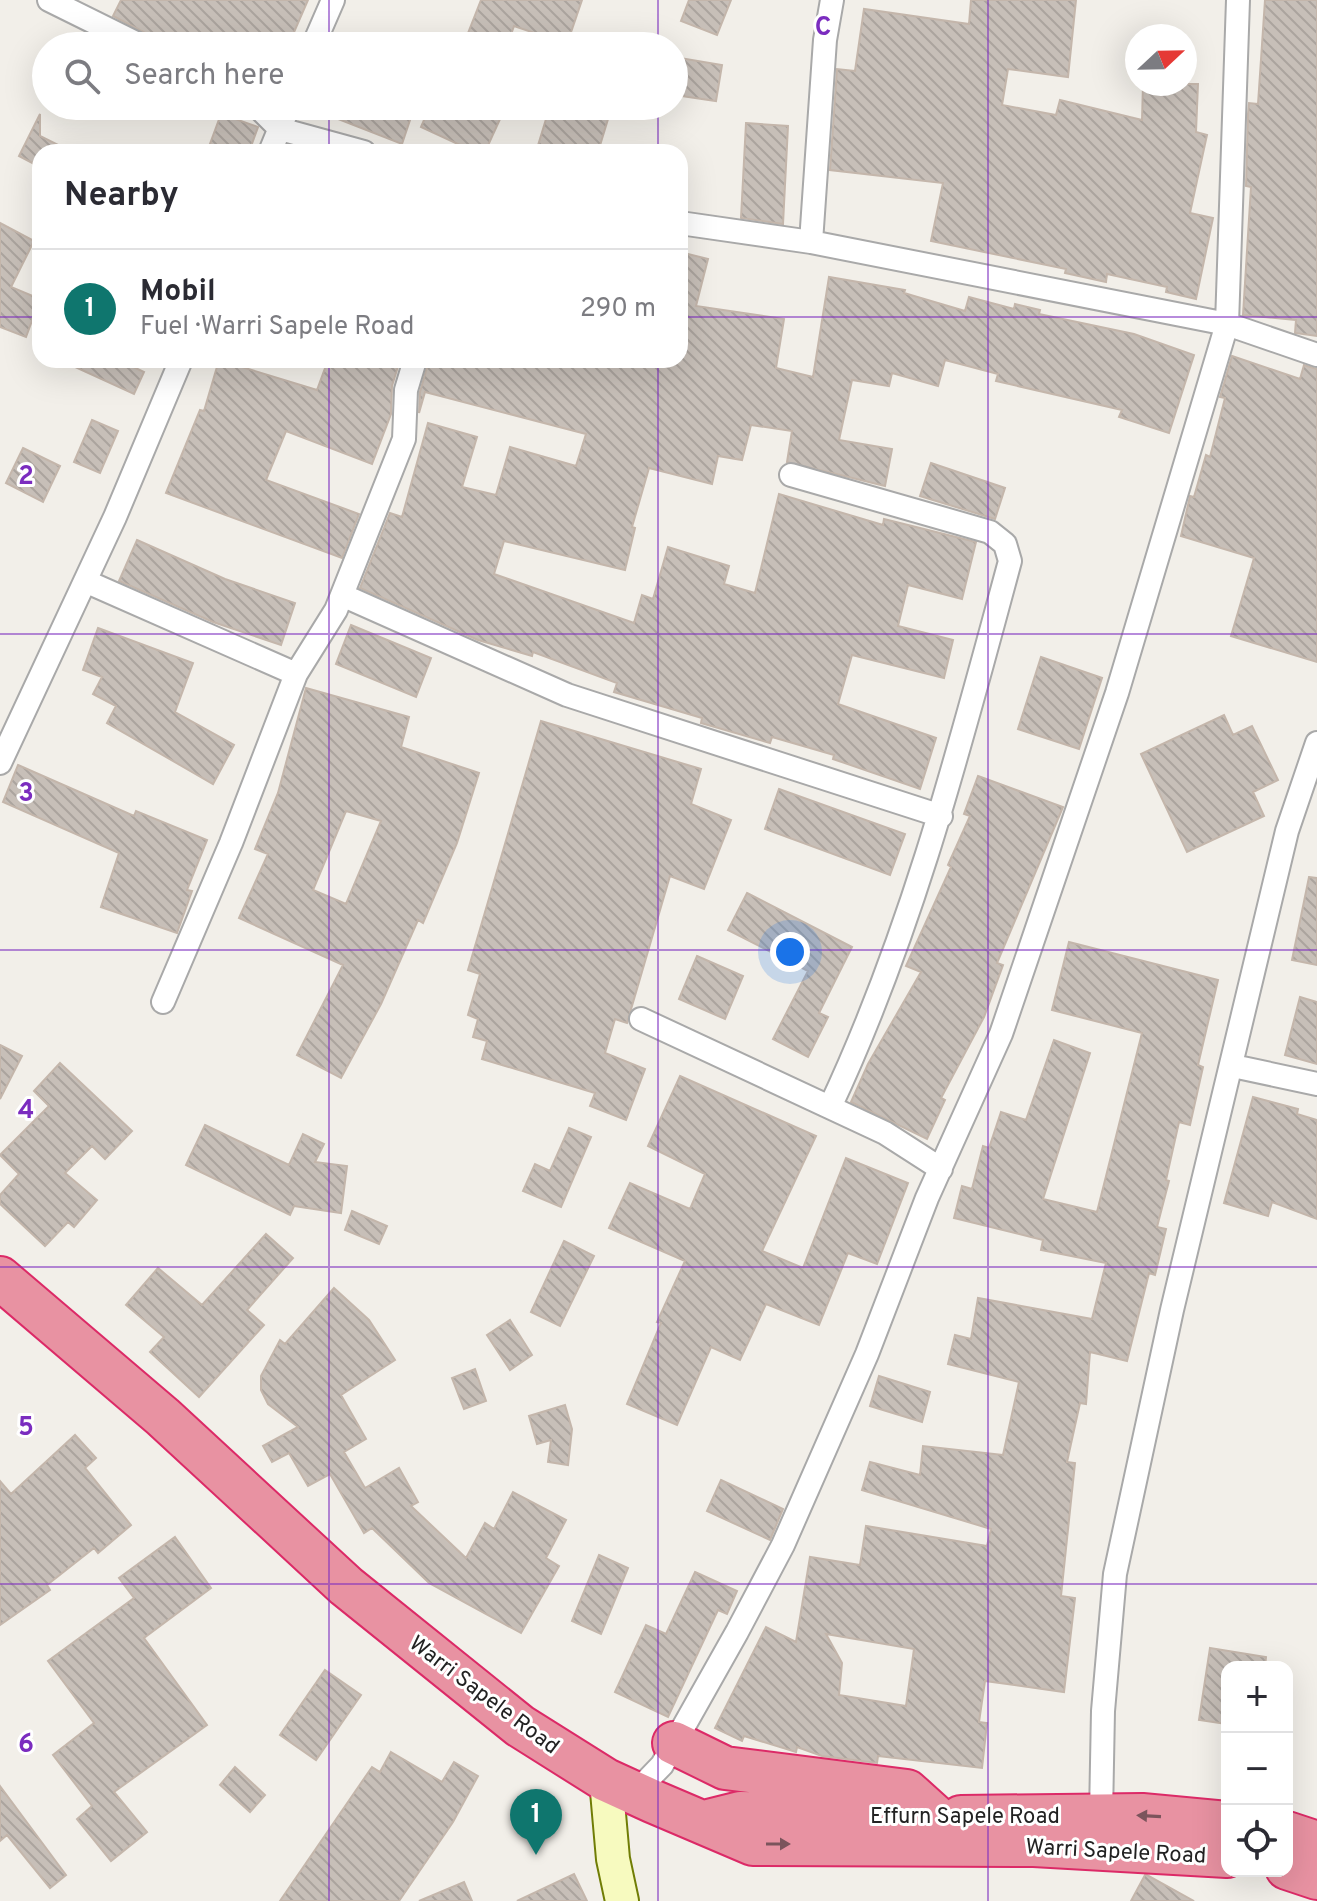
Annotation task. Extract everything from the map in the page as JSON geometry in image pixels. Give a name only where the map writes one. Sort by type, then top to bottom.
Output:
[{"type":"highway","name":"Warri Sapele Road","points":[[0,1278],[163,1417],[346,1586],[520,1726],[621,1786],[753,1844],[1034,1830],[1221,1855]]},
{"type":"highway","points":[[674,1743],[725,1768],[907,1791],[937,1818]]},
{"type":"highway","name":"Effurn Sapele Road","points":[[704,1822],[740,1813],[937,1818],[1034,1830],[1101,1815],[1221,1823]]},
{"type":"highway","points":[[1293,1835],[1317,1843]]},
{"type":"highway","points":[[1293,1870],[1317,1878]]},
{"type":"main road","points":[[621,1786],[613,1859],[622,1901]]},
{"type":"street","points":[[49,0],[114,32]]},
{"type":"street","points":[[319,32],[333,0]]},
{"type":"street","points":[[811,242],[825,40],[832,0]]},
{"type":"street","points":[[621,1786],[662,1765],[783,1545],[1001,1034],[1047,903],[1117,693],[1227,324],[1238,0]]},
{"type":"street","points":[[271,120],[280,129],[335,144]]},
{"type":"street","points":[[273,144],[284,120]]},
{"type":"street","points":[[688,224],[811,242],[1227,324],[1317,355]]},
{"type":"street","points":[[0,763],[85,581],[178,368]]},
{"type":"street","points":[[163,1002],[231,843],[296,674],[342,595],[404,439],[406,390],[413,368]]},
{"type":"street","points":[[791,475],[990,532],[1005,544],[1010,561],[941,816],[863,1037],[830,1107]]},
{"type":"street","points":[[85,581],[296,674]]},
{"type":"street","points":[[342,595],[567,695],[941,816]]},
{"type":"street","points":[[1101,1815],[1103,1711],[1115,1574],[1172,1310],[1287,831],[1317,743]]},
{"type":"street","points":[[641,1019],[885,1133],[941,1169]]},
{"type":"street","points":[[1233,1066],[1317,1084]]},
{"type":"building","points":[[121,0],[308,0],[294,32],[143,32],[113,16]]},
{"type":"building","points":[[481,0],[582,0],[571,32],[532,32],[514,26],[512,32],[468,32]]},
{"type":"building","points":[[689,0],[731,0],[717,35],[681,21]]},
{"type":"building","points":[[971,0],[1076,0],[1068,77],[1008,69],[1002,105],[1056,115],[1060,100],[1142,120],[1143,96],[1197,96],[1198,84],[1196,132],[1207,135],[1190,213],[1213,218],[1196,299],[1166,292],[1167,287],[1107,274],[1106,282],[1065,273],[1066,269],[931,241],[943,183],[830,170],[837,69],[855,71],[864,9],[969,24]]},
{"type":"building","points":[[1265,0],[1317,0],[1317,336],[1295,333],[1296,320],[1243,315],[1251,187],[1246,186],[1248,114],[1249,103],[1258,104]]},
{"type":"building","points":[[688,59],[722,65],[716,101],[688,97]]},
{"type":"building","points":[[37,120],[40,120],[40,136],[56,144],[32,144],[32,163],[19,156]]},
{"type":"building","points":[[219,120],[238,120],[258,127],[252,144],[210,144]]},
{"type":"building","points":[[341,120],[410,120],[402,144]]},
{"type":"building","points":[[424,120],[500,120],[489,144],[458,144],[421,127]]},
{"type":"building","points":[[546,120],[608,120],[600,144],[538,144]]},
{"type":"building","points":[[746,123],[788,126],[783,224],[741,218]]},
{"type":"building","points":[[0,223],[32,240],[11,287],[32,296],[32,321],[26,337],[0,327]]},
{"type":"building","points":[[688,254],[708,259],[696,306],[784,319],[776,368],[813,377],[829,277],[905,290],[904,293],[965,311],[969,297],[1014,309],[1015,304],[1040,310],[1039,314],[1134,334],[1194,355],[1169,433],[1119,417],[1122,410],[996,381],[998,374],[945,360],[938,386],[892,373],[889,386],[852,380],[839,440],[892,449],[885,486],[787,462],[792,431],[751,425],[742,460],[718,456],[712,484],[649,468],[632,527],[635,528],[625,570],[504,541],[494,574],[634,623],[642,595],[653,599],[668,547],[729,566],[724,584],[755,593],[779,494],[883,525],[884,519],[976,542],[962,599],[908,585],[898,626],[953,640],[944,678],[852,655],[838,704],[936,738],[920,789],[833,759],[834,755],[772,737],[770,743],[701,723],[702,718],[614,692],[617,683],[533,652],[532,656],[478,640],[360,588],[390,513],[402,517],[428,423],[477,437],[462,487],[496,495],[510,447],[576,466],[586,434],[425,392],[419,413],[420,392],[427,368],[688,368]]},
{"type":"building","points":[[1232,356],[1300,379],[1304,365],[1317,369],[1317,662],[1231,636],[1254,558],[1181,536],[1190,496],[1194,497],[1206,455],[1210,457],[1225,398],[1220,397]]},
{"type":"building","points":[[77,368],[136,368],[144,372],[134,394]]},
{"type":"building","points":[[217,368],[245,368],[317,390],[325,368],[398,368],[392,386],[391,414],[372,464],[286,431],[266,480],[359,514],[342,558],[166,493],[200,410],[204,411]]},
{"type":"building","points":[[92,420],[118,431],[100,473],[74,462]]},
{"type":"building","points":[[23,448],[60,466],[43,502],[6,483]]},
{"type":"building","points":[[931,463],[1005,488],[995,519],[920,496]]},
{"type":"building","points":[[137,540],[225,579],[295,603],[281,645],[213,622],[119,581]]},
{"type":"building","points":[[351,625],[431,658],[416,697],[336,664]]},
{"type":"building","points":[[98,628],[193,663],[175,712],[234,745],[213,784],[107,723],[116,706],[93,694],[102,677],[83,670]]},
{"type":"building","points":[[1041,657],[1102,678],[1079,749],[1018,729]]},
{"type":"building","points":[[306,688],[409,717],[401,747],[479,773],[457,843],[423,923],[418,920],[381,1004],[341,1078],[297,1055],[343,965],[239,918],[268,854],[255,849],[278,793]],"holes":[[[346,811],[381,821],[346,904],[313,890]]]},
{"type":"building","points":[[1224,715],[1233,735],[1252,726],[1278,780],[1253,792],[1264,816],[1187,852],[1141,754]]},
{"type":"building","points":[[541,721],[701,769],[691,804],[731,820],[704,889],[670,876],[627,1023],[615,1019],[605,1053],[645,1069],[626,1120],[590,1106],[595,1093],[482,1059],[487,1041],[473,1037],[478,1019],[468,1015],[480,974],[468,970]]},
{"type":"building","points":[[18,765],[134,816],[136,811],[207,840],[187,890],[192,891],[177,933],[101,907],[119,853],[3,802]]},
{"type":"building","points":[[978,776],[1063,807],[997,963],[1003,965],[984,1017],[941,1098],[945,1100],[927,1139],[851,1102],[868,1064],[921,972],[906,966],[951,867],[948,865],[970,816],[964,814]]},
{"type":"building","points":[[779,789],[905,834],[890,875],[765,829]]},
{"type":"building","points":[[1309,877],[1317,878],[1317,965],[1292,960]]},
{"type":"building","points":[[747,893],[852,947],[819,1013],[828,1017],[808,1057],[773,1039],[808,971],[728,930]]},
{"type":"building","points":[[1069,942],[1218,980],[1198,1065],[1203,1067],[1190,1125],[1179,1122],[1166,1180],[1169,1181],[1157,1227],[1166,1229],[1155,1275],[1149,1273],[1127,1361],[1090,1352],[1086,1404],[1080,1403],[1067,1462],[1075,1463],[1061,1596],[1075,1598],[1064,1692],[985,1681],[979,1722],[987,1723],[982,1768],[878,1756],[877,1763],[822,1756],[797,1747],[796,1752],[744,1736],[742,1741],[715,1728],[766,1627],[796,1642],[810,1557],[860,1565],[866,1526],[987,1546],[991,1529],[862,1490],[870,1462],[920,1475],[923,1446],[1003,1455],[1019,1382],[948,1364],[955,1335],[971,1339],[978,1298],[1092,1319],[1106,1263],[1041,1250],[1043,1240],[954,1218],[962,1186],[972,1189],[983,1146],[989,1148],[1001,1112],[1026,1120],[1054,1040],[1090,1053],[1043,1199],[1097,1212],[1142,1033],[1052,1010]],"holes":[[[826,1634],[914,1649],[906,1706],[839,1695],[842,1663]]]},
{"type":"building","points":[[697,956],[743,976],[725,1019],[679,999]]},
{"type":"building","points":[[1300,997],[1317,1002],[1317,1064],[1285,1055]]},
{"type":"building","points":[[0,1045],[22,1056],[0,1099]]},
{"type":"building","points":[[60,1063],[132,1131],[105,1159],[92,1146],[65,1173],[97,1200],[74,1227],[68,1222],[45,1246],[0,1204],[0,1195],[19,1174],[0,1155],[49,1106],[34,1091]]},
{"type":"building","points":[[680,1076],[816,1136],[762,1251],[803,1268],[846,1158],[908,1183],[877,1264],[848,1253],[819,1325],[766,1304],[740,1360],[711,1347],[677,1425],[627,1404],[661,1323],[657,1322],[685,1261],[609,1228],[630,1183],[690,1209],[705,1174],[648,1146]]},
{"type":"building","points":[[1253,1097],[1298,1109],[1297,1114],[1317,1120],[1317,1219],[1272,1202],[1268,1216],[1224,1203]]},
{"type":"building","points":[[205,1125],[289,1165],[303,1134],[324,1144],[315,1162],[347,1166],[341,1213],[294,1206],[290,1215],[186,1165]]},
{"type":"building","points":[[569,1128],[591,1137],[561,1207],[523,1191],[535,1164],[550,1171]]},
{"type":"building","points":[[352,1211],[387,1226],[379,1244],[345,1230]]},
{"type":"building","points":[[266,1234],[293,1258],[247,1310],[264,1325],[199,1397],[150,1352],[164,1337],[126,1305],[158,1268],[202,1305]]},
{"type":"building","points":[[564,1241],[594,1256],[560,1326],[531,1312]]},
{"type":"building","points":[[334,1288],[369,1320],[395,1360],[341,1395],[366,1439],[344,1452],[365,1488],[399,1468],[418,1502],[411,1506],[466,1558],[485,1523],[494,1529],[513,1492],[566,1520],[546,1558],[559,1566],[521,1633],[429,1583],[372,1528],[364,1533],[330,1474],[308,1486],[289,1453],[272,1462],[263,1446],[298,1427],[268,1404],[261,1390],[261,1376],[280,1340],[285,1344]]},
{"type":"building","points":[[510,1320],[532,1355],[510,1370],[487,1335]]},
{"type":"building","points":[[475,1369],[486,1401],[464,1409],[452,1378]]},
{"type":"building","points":[[879,1376],[930,1392],[922,1422],[870,1406]]},
{"type":"building","points":[[565,1405],[572,1429],[568,1465],[548,1462],[551,1440],[537,1444],[529,1416]]},
{"type":"building","points":[[75,1435],[96,1458],[85,1468],[131,1525],[98,1553],[94,1548],[47,1585],[50,1590],[0,1625],[0,1481],[11,1494]]},
{"type":"building","points":[[721,1480],[783,1509],[770,1540],[707,1511]]},
{"type":"building","points":[[175,1537],[211,1588],[144,1638],[207,1725],[114,1792],[147,1832],[111,1861],[77,1819],[92,1806],[53,1755],[94,1723],[48,1661],[134,1598],[119,1578]]},
{"type":"building","points":[[599,1555],[628,1568],[601,1634],[572,1621]]},
{"type":"building","points":[[695,1572],[737,1591],[727,1614],[718,1610],[668,1717],[615,1692],[646,1625],[666,1634]]},
{"type":"building","points":[[1210,1648],[1266,1657],[1266,1661],[1221,1661],[1221,1723],[1199,1720]]},
{"type":"building","points":[[325,1670],[361,1695],[316,1760],[280,1735]]},
{"type":"building","points":[[391,1752],[442,1782],[454,1762],[478,1776],[453,1822],[399,1901],[280,1901],[372,1767],[380,1772]]},
{"type":"building","points":[[235,1767],[265,1795],[250,1812],[220,1785]]},
{"type":"building","points":[[0,1786],[66,1875],[50,1888],[7,1835],[0,1841]]},
{"type":"building","points":[[574,1874],[587,1901],[517,1901]]},
{"type":"building","points":[[1147,1875],[1194,1901],[1131,1901]]},
{"type":"building","points":[[464,1882],[472,1901],[419,1901]]},
{"type":"place","name":"Mobil","points":[[536,1855]]}]
